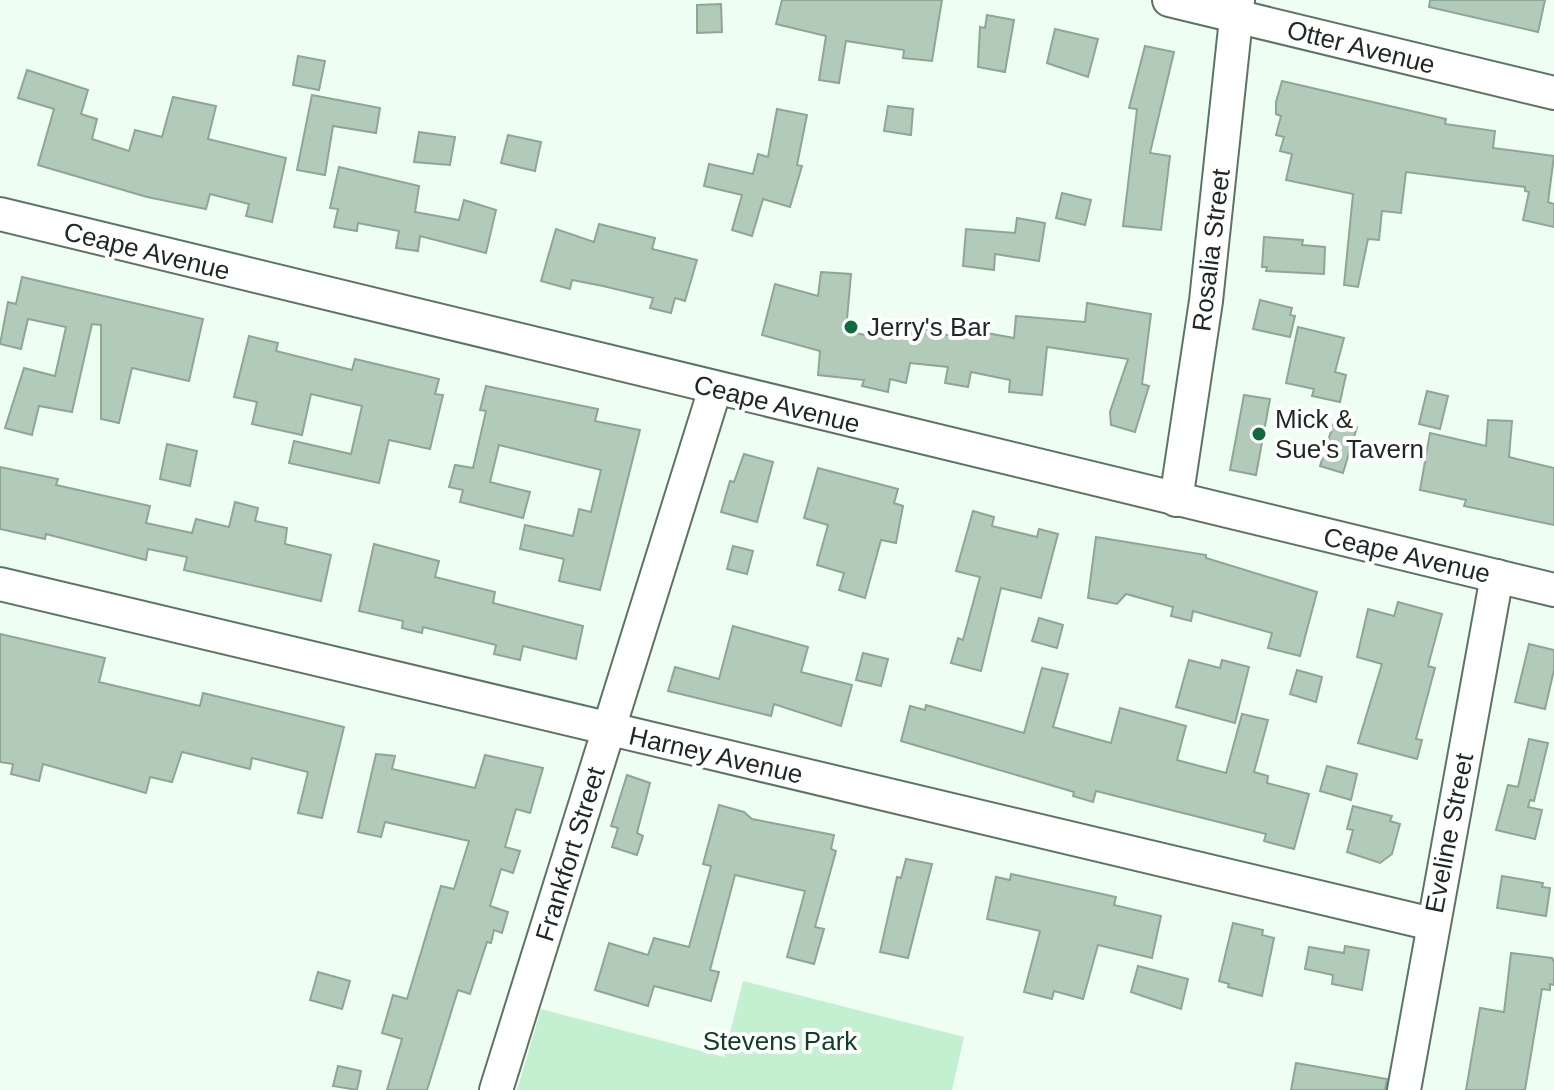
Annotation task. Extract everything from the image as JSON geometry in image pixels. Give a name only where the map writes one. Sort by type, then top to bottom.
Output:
[{"type":"street","name":"Otter Avenue","points":[[1169,0],[1237,8],[1554,93]]},
{"type":"street","name":"Rosalia Street","points":[[1176,500],[1206,301],[1237,8]]},
{"type":"street","name":"Ceape Avenue","points":[[0,214],[1554,590]]},
{"type":"street","name":"Frankfort Street","points":[[496,1090],[715,389]]},
{"type":"street","name":"Eveline Street","points":[[1404,1090],[1497,576]]},
{"type":"street","name":"Harney Avenue","points":[[0,584],[1432,924]]},
{"type":"green space","name":"Stevens Park","points":[[743,981],[964,1037],[952,1090],[517,1090],[541,1009],[724,1057]]},
{"type":"building","points":[[782,0],[942,0],[932,61],[903,58],[904,50],[846,41],[839,83],[819,80],[826,36],[776,24]]},
{"type":"building","points":[[1430,0],[1545,0],[1538,32],[1429,7]]},
{"type":"building","points":[[721,4],[722,32],[697,33],[697,5]]},
{"type":"building","points":[[987,15],[1014,20],[1005,72],[978,67],[980,27],[985,28]]},
{"type":"building","points":[[1055,29],[1098,39],[1088,77],[1047,63]]},
{"type":"building","points":[[1145,46],[1174,52],[1150,153],[1170,156],[1161,230],[1123,226],[1137,109],[1129,108]]},
{"type":"building","points":[[298,56],[325,61],[319,90],[293,85]]},
{"type":"building","points":[[27,70],[88,90],[81,114],[97,119],[92,139],[129,151],[135,130],[162,137],[173,97],[216,106],[208,139],[286,158],[272,222],[246,216],[249,204],[210,194],[206,209],[147,197],[38,165],[54,109],[18,98]]},
{"type":"building","points":[[1282,81],[1446,119],[1445,124],[1495,131],[1493,148],[1554,156],[1548,202],[1554,204],[1554,227],[1523,220],[1529,192],[1525,191],[1525,187],[1406,172],[1401,213],[1382,211],[1379,240],[1368,239],[1358,287],[1344,285],[1353,194],[1286,180],[1292,154],[1280,151],[1284,137],[1276,135],[1281,116],[1276,114],[1276,102]]},
{"type":"building","points":[[312,95],[380,108],[376,133],[333,126],[325,175],[297,170]]},
{"type":"building","points":[[888,106],[913,109],[911,135],[884,131]]},
{"type":"building","points":[[777,109],[807,115],[797,165],[802,166],[790,207],[763,199],[752,236],[732,230],[742,195],[704,186],[709,164],[753,174],[758,154],[768,157]]},
{"type":"building","points":[[419,132],[455,137],[450,165],[414,162]]},
{"type":"building","points":[[508,135],[541,142],[535,171],[501,163]]},
{"type":"building","points":[[339,167],[419,186],[415,212],[459,220],[464,200],[496,210],[486,253],[420,236],[418,251],[396,248],[399,231],[358,223],[357,231],[334,227],[338,209],[330,208]]},
{"type":"building","points":[[1062,193],[1091,200],[1085,225],[1056,218]]},
{"type":"building","points":[[1017,218],[1045,223],[1039,261],[995,254],[994,270],[963,266],[966,229],[1015,233]]},
{"type":"building","points":[[599,224],[655,238],[652,249],[697,260],[685,301],[675,298],[671,313],[650,308],[653,298],[572,280],[570,289],[541,281],[556,229],[594,242]]},
{"type":"building","points":[[1264,237],[1303,240],[1302,245],[1325,247],[1324,274],[1266,271],[1267,267],[1262,267]]},
{"type":"building","points":[[821,272],[851,274],[846,331],[884,339],[886,327],[895,329],[897,323],[952,336],[954,327],[1014,338],[1016,316],[1085,322],[1087,303],[1151,314],[1142,384],[1149,386],[1135,432],[1111,425],[1110,412],[1128,359],[1047,347],[1042,395],[1009,392],[1010,380],[971,372],[968,387],[945,383],[948,367],[910,363],[906,383],[890,379],[888,392],[862,386],[864,380],[818,375],[820,351],[762,335],[775,284],[818,296]]},
{"type":"building","points":[[22,277],[203,319],[189,381],[132,368],[119,423],[101,419],[101,325],[92,324],[72,412],[39,406],[32,435],[5,428],[24,368],[55,376],[66,327],[28,319],[21,349],[0,344],[8,302],[16,304]]},
{"type":"building","points":[[1260,300],[1292,308],[1290,315],[1295,316],[1290,337],[1253,329]]},
{"type":"building","points":[[1298,327],[1344,338],[1335,372],[1346,375],[1340,402],[1312,396],[1314,389],[1286,383]]},
{"type":"building","points":[[249,336],[278,343],[276,351],[352,370],[355,359],[439,379],[435,394],[443,395],[430,449],[389,440],[379,483],[289,463],[294,441],[351,454],[362,406],[311,394],[302,435],[252,424],[257,402],[234,397]]},
{"type":"building","points":[[486,386],[598,409],[595,421],[640,430],[600,590],[559,581],[564,559],[520,549],[525,525],[573,536],[579,509],[591,512],[601,470],[499,445],[490,482],[530,492],[523,518],[460,502],[463,490],[449,487],[455,465],[473,468],[486,411],[480,410]]},
{"type":"building","points":[[1427,391],[1448,396],[1440,429],[1419,424]]},
{"type":"building","points":[[1244,395],[1270,399],[1256,475],[1230,470]]},
{"type":"building","points":[[1335,419],[1357,427],[1343,473],[1320,466]]},
{"type":"building","points":[[1488,420],[1512,421],[1509,457],[1554,468],[1554,525],[1464,506],[1466,500],[1420,490],[1430,433],[1486,446]]},
{"type":"building","points":[[167,444],[197,451],[190,486],[160,479]]},
{"type":"building","points":[[744,454],[773,462],[757,522],[721,512],[730,481],[734,482]]},
{"type":"building","points":[[0,467],[58,479],[56,485],[150,506],[146,523],[192,533],[196,519],[229,527],[235,502],[258,508],[255,521],[287,528],[285,544],[331,555],[321,601],[184,570],[187,557],[148,549],[146,560],[46,534],[45,539],[0,529]]},
{"type":"building","points":[[818,468],[898,489],[894,503],[903,506],[896,543],[881,540],[865,598],[839,590],[844,573],[817,565],[828,525],[804,518]]},
{"type":"building","points":[[973,511],[994,517],[992,526],[1037,537],[1039,529],[1058,534],[1041,598],[1001,588],[981,671],[951,663],[958,638],[963,640],[980,577],[956,571]]},
{"type":"building","points":[[1096,537],[1206,555],[1206,558],[1317,592],[1300,656],[1268,648],[1272,633],[1193,611],[1191,621],[1171,616],[1173,607],[1126,594],[1117,604],[1088,598]]},
{"type":"building","points":[[374,544],[439,561],[435,577],[495,592],[493,603],[583,626],[576,659],[523,646],[520,660],[494,654],[496,645],[423,627],[422,633],[402,628],[403,621],[359,611]]},
{"type":"building","points":[[733,546],[753,551],[747,574],[727,569]]},
{"type":"building","points":[[1398,602],[1442,614],[1428,666],[1435,668],[1416,739],[1422,740],[1417,759],[1358,743],[1382,664],[1357,657],[1368,609],[1394,616]]},
{"type":"building","points":[[1039,618],[1063,625],[1057,648],[1032,641]]},
{"type":"building","points":[[733,626],[808,647],[801,672],[852,685],[841,726],[774,704],[771,716],[668,691],[675,667],[719,679]]},
{"type":"building","points":[[0,634],[105,658],[99,682],[200,706],[203,693],[344,727],[322,818],[298,813],[308,772],[252,758],[250,769],[182,752],[172,782],[150,777],[146,793],[43,764],[39,781],[11,774],[13,764],[0,762]]},
{"type":"building","points":[[1529,644],[1554,650],[1554,670],[1545,709],[1515,702]]},
{"type":"building","points":[[863,653],[888,659],[881,686],[856,680]]},
{"type":"building","points":[[1189,660],[1220,668],[1222,660],[1249,667],[1235,723],[1176,707]]},
{"type":"building","points":[[1042,668],[1068,674],[1053,727],[1111,743],[1120,708],[1186,726],[1177,760],[1226,773],[1242,714],[1268,720],[1254,772],[1268,776],[1267,783],[1309,794],[1294,849],[1264,841],[1266,834],[1096,791],[1093,802],[1073,796],[1074,792],[901,741],[910,706],[925,710],[926,705],[1024,733]]},
{"type":"building","points":[[1297,670],[1322,677],[1316,702],[1290,694]]},
{"type":"building","points":[[1529,739],[1548,743],[1534,801],[1530,800],[1528,807],[1542,810],[1535,839],[1496,830],[1508,785],[1518,787]]},
{"type":"building","points":[[376,754],[395,756],[392,769],[475,788],[485,755],[543,768],[530,813],[516,809],[505,847],[520,851],[513,873],[501,869],[490,906],[508,912],[502,933],[494,930],[491,943],[487,942],[470,994],[458,990],[427,1090],[387,1090],[402,1039],[382,1033],[393,995],[407,999],[441,886],[454,889],[469,841],[385,822],[381,837],[358,832]]},
{"type":"building","points":[[1327,766],[1357,774],[1351,800],[1320,791]]},
{"type":"building","points":[[627,775],[650,783],[637,833],[643,836],[637,855],[612,847],[618,828],[611,826]]},
{"type":"building","points":[[719,805],[744,812],[752,819],[834,835],[831,849],[836,851],[815,927],[824,929],[814,964],[787,957],[805,891],[735,875],[710,970],[719,972],[711,1001],[654,986],[648,1006],[595,990],[609,943],[648,955],[654,938],[689,947],[711,866],[703,864]]},
{"type":"building","points":[[1353,806],[1392,816],[1390,821],[1400,824],[1392,854],[1380,863],[1347,852],[1353,830],[1347,829]]},
{"type":"building","points":[[906,859],[932,864],[908,958],[880,952],[897,877],[901,878]]},
{"type":"building","points":[[1011,874],[1116,897],[1114,905],[1161,916],[1152,958],[1098,945],[1083,999],[1054,991],[1052,999],[1024,992],[1040,931],[987,919],[996,877],[1010,880]]},
{"type":"building","points":[[1502,876],[1543,883],[1542,887],[1550,888],[1546,916],[1497,908]]},
{"type":"building","points":[[1233,923],[1263,930],[1262,935],[1274,938],[1262,996],[1228,987],[1229,984],[1219,981]]},
{"type":"building","points":[[1345,946],[1369,950],[1362,990],[1332,984],[1333,975],[1305,969],[1309,947],[1344,953]]},
{"type":"building","points":[[1511,953],[1552,958],[1554,962],[1554,985],[1550,984],[1550,990],[1542,989],[1525,1090],[1466,1090],[1480,1008],[1504,1012]]},
{"type":"building","points":[[1138,966],[1188,979],[1181,1009],[1131,992]]},
{"type":"building","points":[[318,972],[350,981],[342,1009],[310,1000]]},
{"type":"building","points":[[1296,1063],[1387,1079],[1385,1090],[1291,1090]]},
{"type":"building","points":[[338,1066],[361,1071],[357,1090],[333,1086]]},
{"type":"place","name":"Jerry's Bar","points":[[851,327]]},
{"type":"place","name":"Mick & Sue's Tavern","points":[[1259,434]]}]
